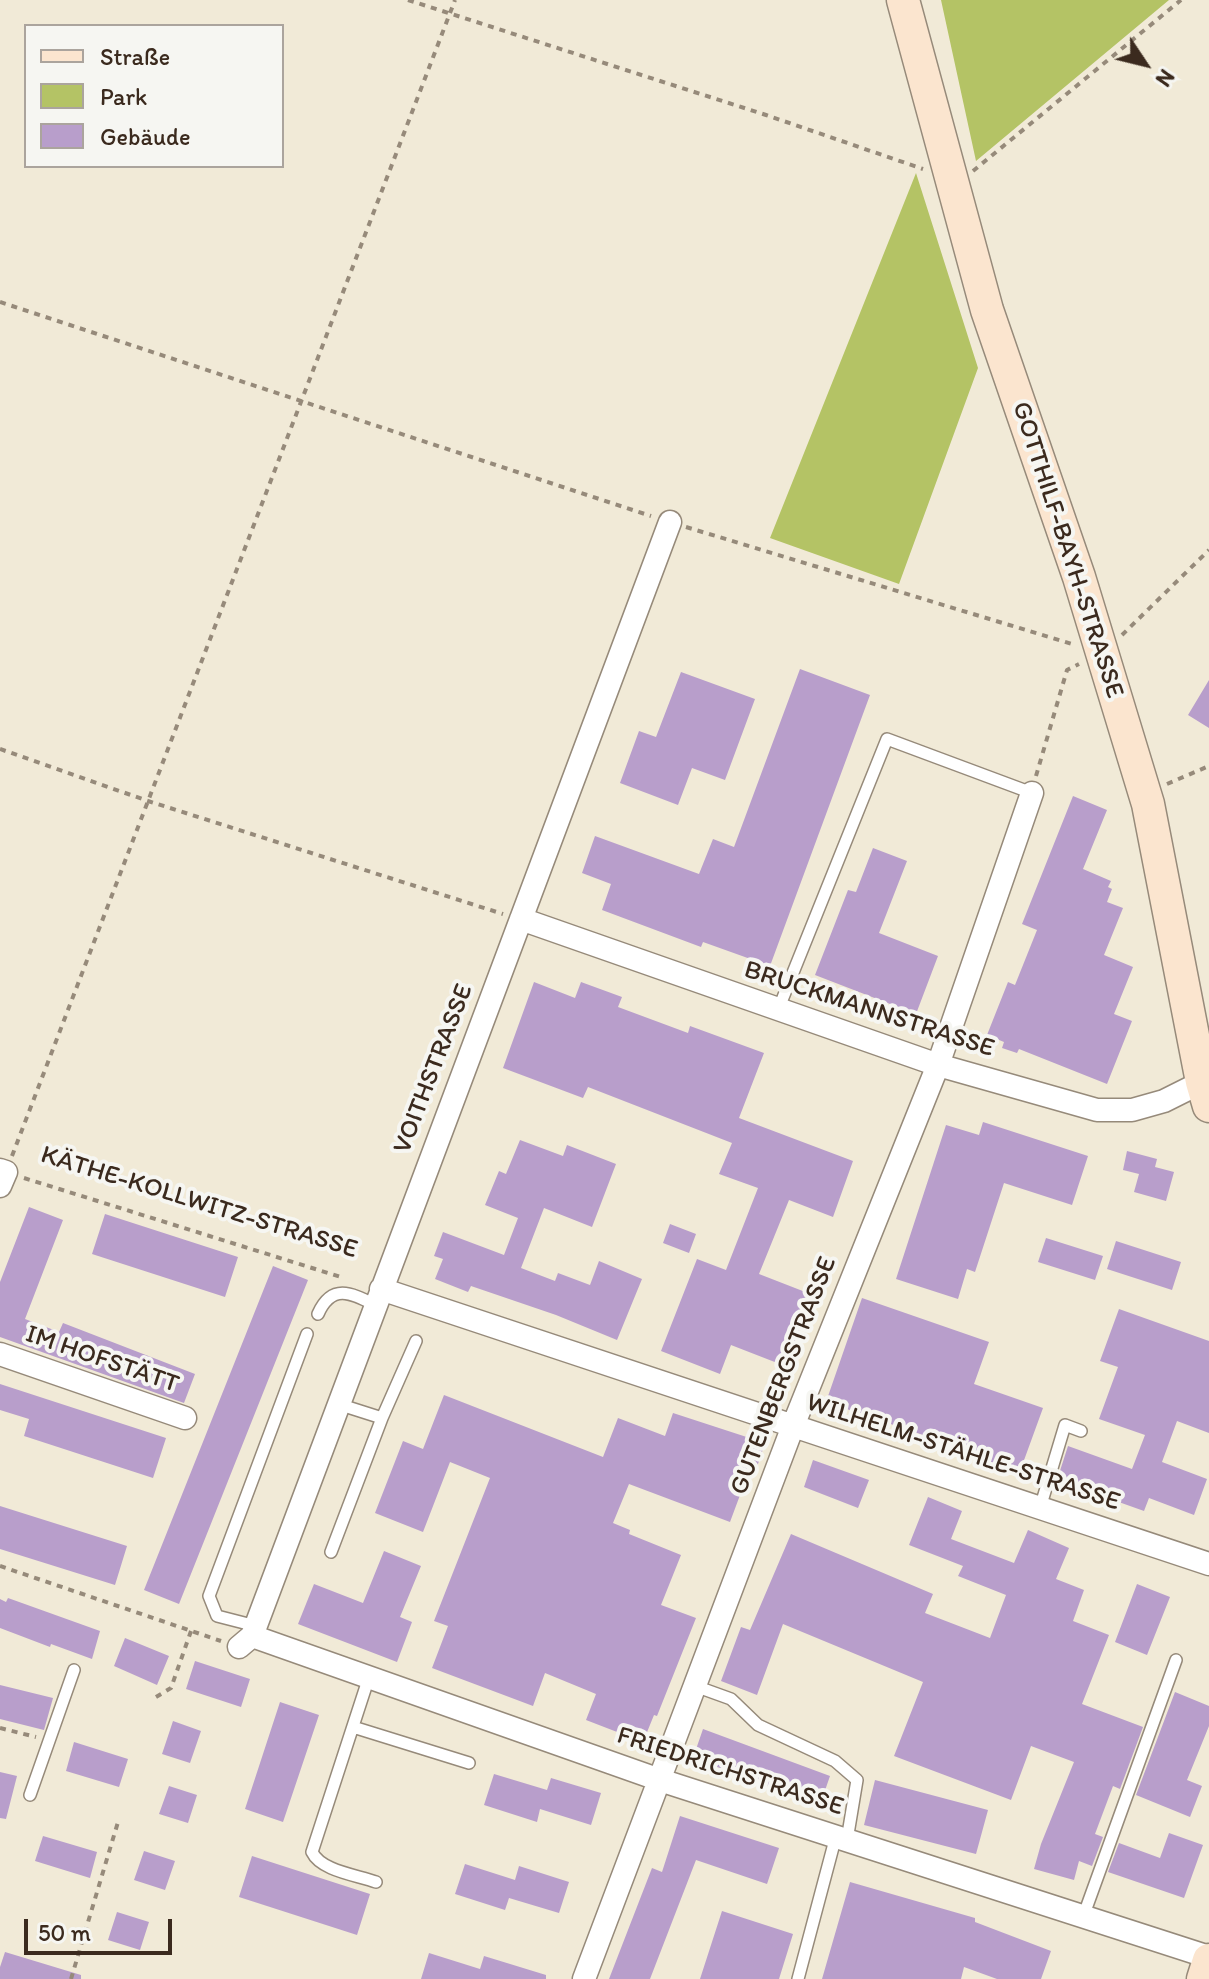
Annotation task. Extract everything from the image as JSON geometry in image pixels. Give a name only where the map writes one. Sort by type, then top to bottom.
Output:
[{"type":"street","name":"GOTTHILF-BAYH-STRASSE","points":[[903,0],[987,310],[1079,577],[1148,804],[1195,1024],[1205,1094]]},
{"type":"street","name":"VOITHSTRASSE","points":[[249,1636],[670,522]]},
{"type":"street","name":"GUTENBERGSTRASSE","points":[[584,1979],[793,1426],[938,1065],[1032,793]]},
{"type":"street","name":"BRUCKMANNSTRASSE","points":[[521,919],[938,1065],[1097,1110],[1132,1110],[1205,1094]]},
{"type":"street","name":"WILHELM-STÄHLE-STRASSE","points":[[378,1297],[793,1426],[1209,1564]]},
{"type":"street","name":"IM HOFSTÄTT","points":[[0,1354],[185,1418]]},
{"type":"street","name":"FRIEDRICHSTRASSE","points":[[249,1636],[660,1780],[1209,1958]]},
{"type":"street","points":[[1203,1979],[1209,1958]]},
{"type":"lane","points":[[778,1010],[887,739],[1032,793]]},
{"type":"lane","points":[[318,1314],[323,1303],[334,1295],[349,1292],[378,1297]]},
{"type":"lane","points":[[249,1636],[217,1616],[209,1596],[307,1334]]},
{"type":"lane","points":[[331,1552],[382,1418],[416,1341]]},
{"type":"lane","points":[[338,1404],[382,1418]]},
{"type":"lane","points":[[1040,1508],[1065,1425],[1081,1431]]},
{"type":"lane","points":[[1083,1917],[1176,1660]]},
{"type":"lane","points":[[30,1795],[74,1670]]},
{"type":"lane","points":[[369,1677],[312,1852],[327,1866],[376,1882]]},
{"type":"lane","points":[[695,1686],[731,1699],[758,1725],[835,1761],[857,1780],[798,1979]]},
{"type":"lane","points":[[353,1727],[469,1763]]},
{"type":"path","points":[[408,0],[949,177],[971,173],[1181,0]]},
{"type":"path","points":[[2,1176],[455,0]]},
{"type":"path","points":[[0,302],[670,522],[1101,653]]},
{"type":"path","points":[[1032,793],[1067,670],[1101,653],[1209,550]]},
{"type":"path","points":[[0,749],[148,801],[521,919]]},
{"type":"path","points":[[1167,784],[1209,766]]},
{"type":"path","name":"KÄTHE-KOLLWITZ-STRASSE","points":[[2,1176],[378,1297]]},
{"type":"path","points":[[0,1566],[191,1631],[249,1636]]},
{"type":"path","points":[[156,1697],[171,1688],[191,1631]]},
{"type":"path","points":[[0,1728],[49,1740]]},
{"type":"path","points":[[71,1979],[118,1822]]},
{"type":"green space","points":[[941,0],[1169,0],[976,161]]},
{"type":"green space","points":[[916,173],[978,368],[899,584],[770,538]]},
{"type":"building","points":[[800,669],[870,695],[770,966],[703,942],[701,947],[602,910],[611,884],[582,873],[595,836],[699,874],[713,839],[734,847]]},
{"type":"building","points":[[681,672],[755,699],[725,780],[692,768],[678,805],[620,783],[639,731],[656,737]]},
{"type":"building","points":[[1209,680],[1209,728],[1188,715]]},
{"type":"building","points":[[1073,796],[1107,810],[1083,869],[1111,881],[1108,887],[1112,889],[1107,902],[1123,908],[1104,955],[1133,967],[1114,1014],[1132,1021],[1107,1084],[1019,1049],[1017,1053],[1002,1048],[1004,1042],[987,1035],[1008,982],[1015,985],[1037,930],[1022,924]]},
{"type":"building","points":[[873,848],[907,861],[879,933],[938,956],[916,1014],[815,975],[848,890],[856,892]]},
{"type":"building","points":[[534,982],[575,998],[581,982],[622,997],[618,1007],[688,1033],[690,1026],[764,1053],[739,1118],[853,1161],[833,1217],[789,1200],[759,1274],[813,1295],[785,1366],[731,1345],[720,1374],[661,1351],[697,1259],[726,1270],[758,1188],[719,1174],[732,1143],[588,1087],[583,1098],[503,1068]]},
{"type":"building","points":[[983,1122],[1088,1156],[1072,1205],[1004,1183],[975,1272],[967,1269],[958,1299],[896,1279],[946,1125],[979,1135]]},
{"type":"building","points":[[520,1140],[563,1156],[567,1145],[616,1164],[592,1227],[544,1208],[521,1268],[555,1281],[558,1273],[590,1285],[599,1261],[642,1279],[617,1340],[471,1286],[468,1292],[435,1279],[443,1259],[434,1256],[443,1232],[504,1255],[518,1218],[485,1205],[499,1171],[506,1174]]},
{"type":"building","points":[[1127,1151],[1157,1159],[1155,1167],[1174,1172],[1166,1201],[1134,1192],[1139,1174],[1123,1170]]},
{"type":"building","points":[[29,1207],[63,1220],[25,1319],[59,1332],[63,1323],[195,1374],[184,1403],[0,1337],[0,1282]]},
{"type":"building","points":[[105,1214],[238,1257],[225,1297],[92,1254]]},
{"type":"building","points":[[670,1224],[696,1234],[689,1253],[663,1243]]},
{"type":"building","points":[[1046,1238],[1103,1256],[1095,1280],[1038,1262]]},
{"type":"building","points":[[1116,1241],[1181,1262],[1172,1290],[1107,1269]]},
{"type":"building","points":[[273,1266],[308,1280],[179,1604],[144,1590]]},
{"type":"building","points":[[862,1298],[989,1342],[974,1384],[1043,1408],[1019,1474],[968,1455],[970,1451],[826,1402]]},
{"type":"building","points":[[1119,1309],[1209,1341],[1209,1433],[1177,1421],[1162,1462],[1207,1479],[1194,1515],[1149,1498],[1144,1511],[1057,1480],[1068,1446],[1132,1469],[1145,1435],[1099,1419],[1118,1367],[1100,1361]]},
{"type":"building","points":[[0,1384],[166,1438],[153,1478],[24,1436],[29,1419],[0,1410]]},
{"type":"building","points":[[444,1395],[603,1457],[618,1418],[665,1436],[673,1413],[765,1443],[755,1473],[749,1471],[730,1522],[629,1484],[613,1523],[630,1530],[629,1534],[681,1555],[661,1605],[696,1618],[657,1716],[654,1715],[643,1742],[586,1720],[596,1694],[545,1673],[533,1706],[432,1668],[448,1626],[434,1621],[490,1478],[450,1462],[423,1532],[375,1513],[403,1441],[423,1449]]},
{"type":"building","points":[[813,1460],[869,1480],[858,1508],[804,1487]]},
{"type":"building","points":[[928,1497],[962,1511],[951,1539],[1014,1563],[1028,1530],[1069,1548],[1056,1579],[1084,1590],[1073,1621],[1109,1635],[1082,1704],[1143,1727],[1120,1789],[1113,1786],[1095,1834],[1103,1837],[1092,1866],[1079,1861],[1074,1880],[1034,1869],[1074,1762],[1031,1746],[1011,1800],[894,1756],[923,1682],[783,1624],[757,1695],[721,1681],[741,1627],[750,1630],[791,1534],[933,1594],[925,1613],[990,1638],[1006,1595],[958,1576],[963,1566],[909,1545]]},
{"type":"building","points":[[0,1506],[127,1546],[115,1585],[0,1549]]},
{"type":"building","points":[[384,1551],[421,1566],[400,1617],[412,1622],[397,1662],[298,1624],[314,1584],[363,1603]]},
{"type":"building","points":[[1137,1584],[1170,1597],[1147,1655],[1115,1642]]},
{"type":"building","points":[[8,1598],[100,1631],[92,1659],[0,1628],[0,1599],[6,1602]]},
{"type":"building","points":[[125,1638],[169,1656],[157,1685],[114,1666]]},
{"type":"building","points":[[195,1661],[250,1679],[241,1707],[186,1689]]},
{"type":"building","points":[[0,1685],[53,1698],[44,1730],[0,1719]]},
{"type":"building","points":[[1175,1692],[1209,1706],[1209,1726],[1187,1780],[1202,1786],[1190,1817],[1136,1795]]},
{"type":"building","points":[[280,1702],[319,1715],[283,1822],[245,1809]]},
{"type":"building","points":[[173,1721],[201,1731],[190,1763],[162,1754]]},
{"type":"building","points":[[703,1729],[830,1776],[820,1805],[693,1758]]},
{"type":"building","points":[[74,1742],[128,1759],[119,1787],[66,1771]]},
{"type":"building","points":[[0,1772],[17,1776],[6,1819],[0,1818]]},
{"type":"building","points":[[494,1774],[547,1790],[551,1778],[601,1793],[591,1825],[540,1809],[537,1822],[484,1805]]},
{"type":"building","points":[[875,1780],[988,1810],[976,1854],[864,1825]]},
{"type":"building","points":[[169,1786],[197,1795],[188,1823],[159,1814]]},
{"type":"building","points":[[680,1816],[779,1848],[767,1884],[696,1860],[650,1979],[609,1979],[652,1868],[662,1872]]},
{"type":"building","points":[[1169,1833],[1203,1845],[1184,1898],[1108,1872],[1119,1843],[1160,1858]]},
{"type":"building","points":[[43,1836],[97,1852],[90,1878],[35,1861]]},
{"type":"building","points":[[144,1851],[175,1861],[165,1890],[134,1880]]},
{"type":"building","points":[[252,1856],[370,1894],[357,1935],[239,1897]]},
{"type":"building","points":[[465,1864],[515,1880],[519,1866],[569,1882],[559,1913],[509,1898],[505,1910],[455,1894]]},
{"type":"building","points":[[850,1882],[975,1918],[975,1922],[1051,1951],[1041,1979],[997,1979],[964,1967],[961,1979],[822,1979]]},
{"type":"building","points":[[722,1911],[793,1934],[779,1979],[700,1979]]},
{"type":"building","points":[[117,1912],[149,1922],[140,1950],[108,1940]]},
{"type":"building","points":[[5,1952],[81,1975],[81,1979],[0,1979]]},
{"type":"building","points":[[429,1953],[480,1969],[484,1956],[546,1975],[546,1979],[421,1979]]}]
